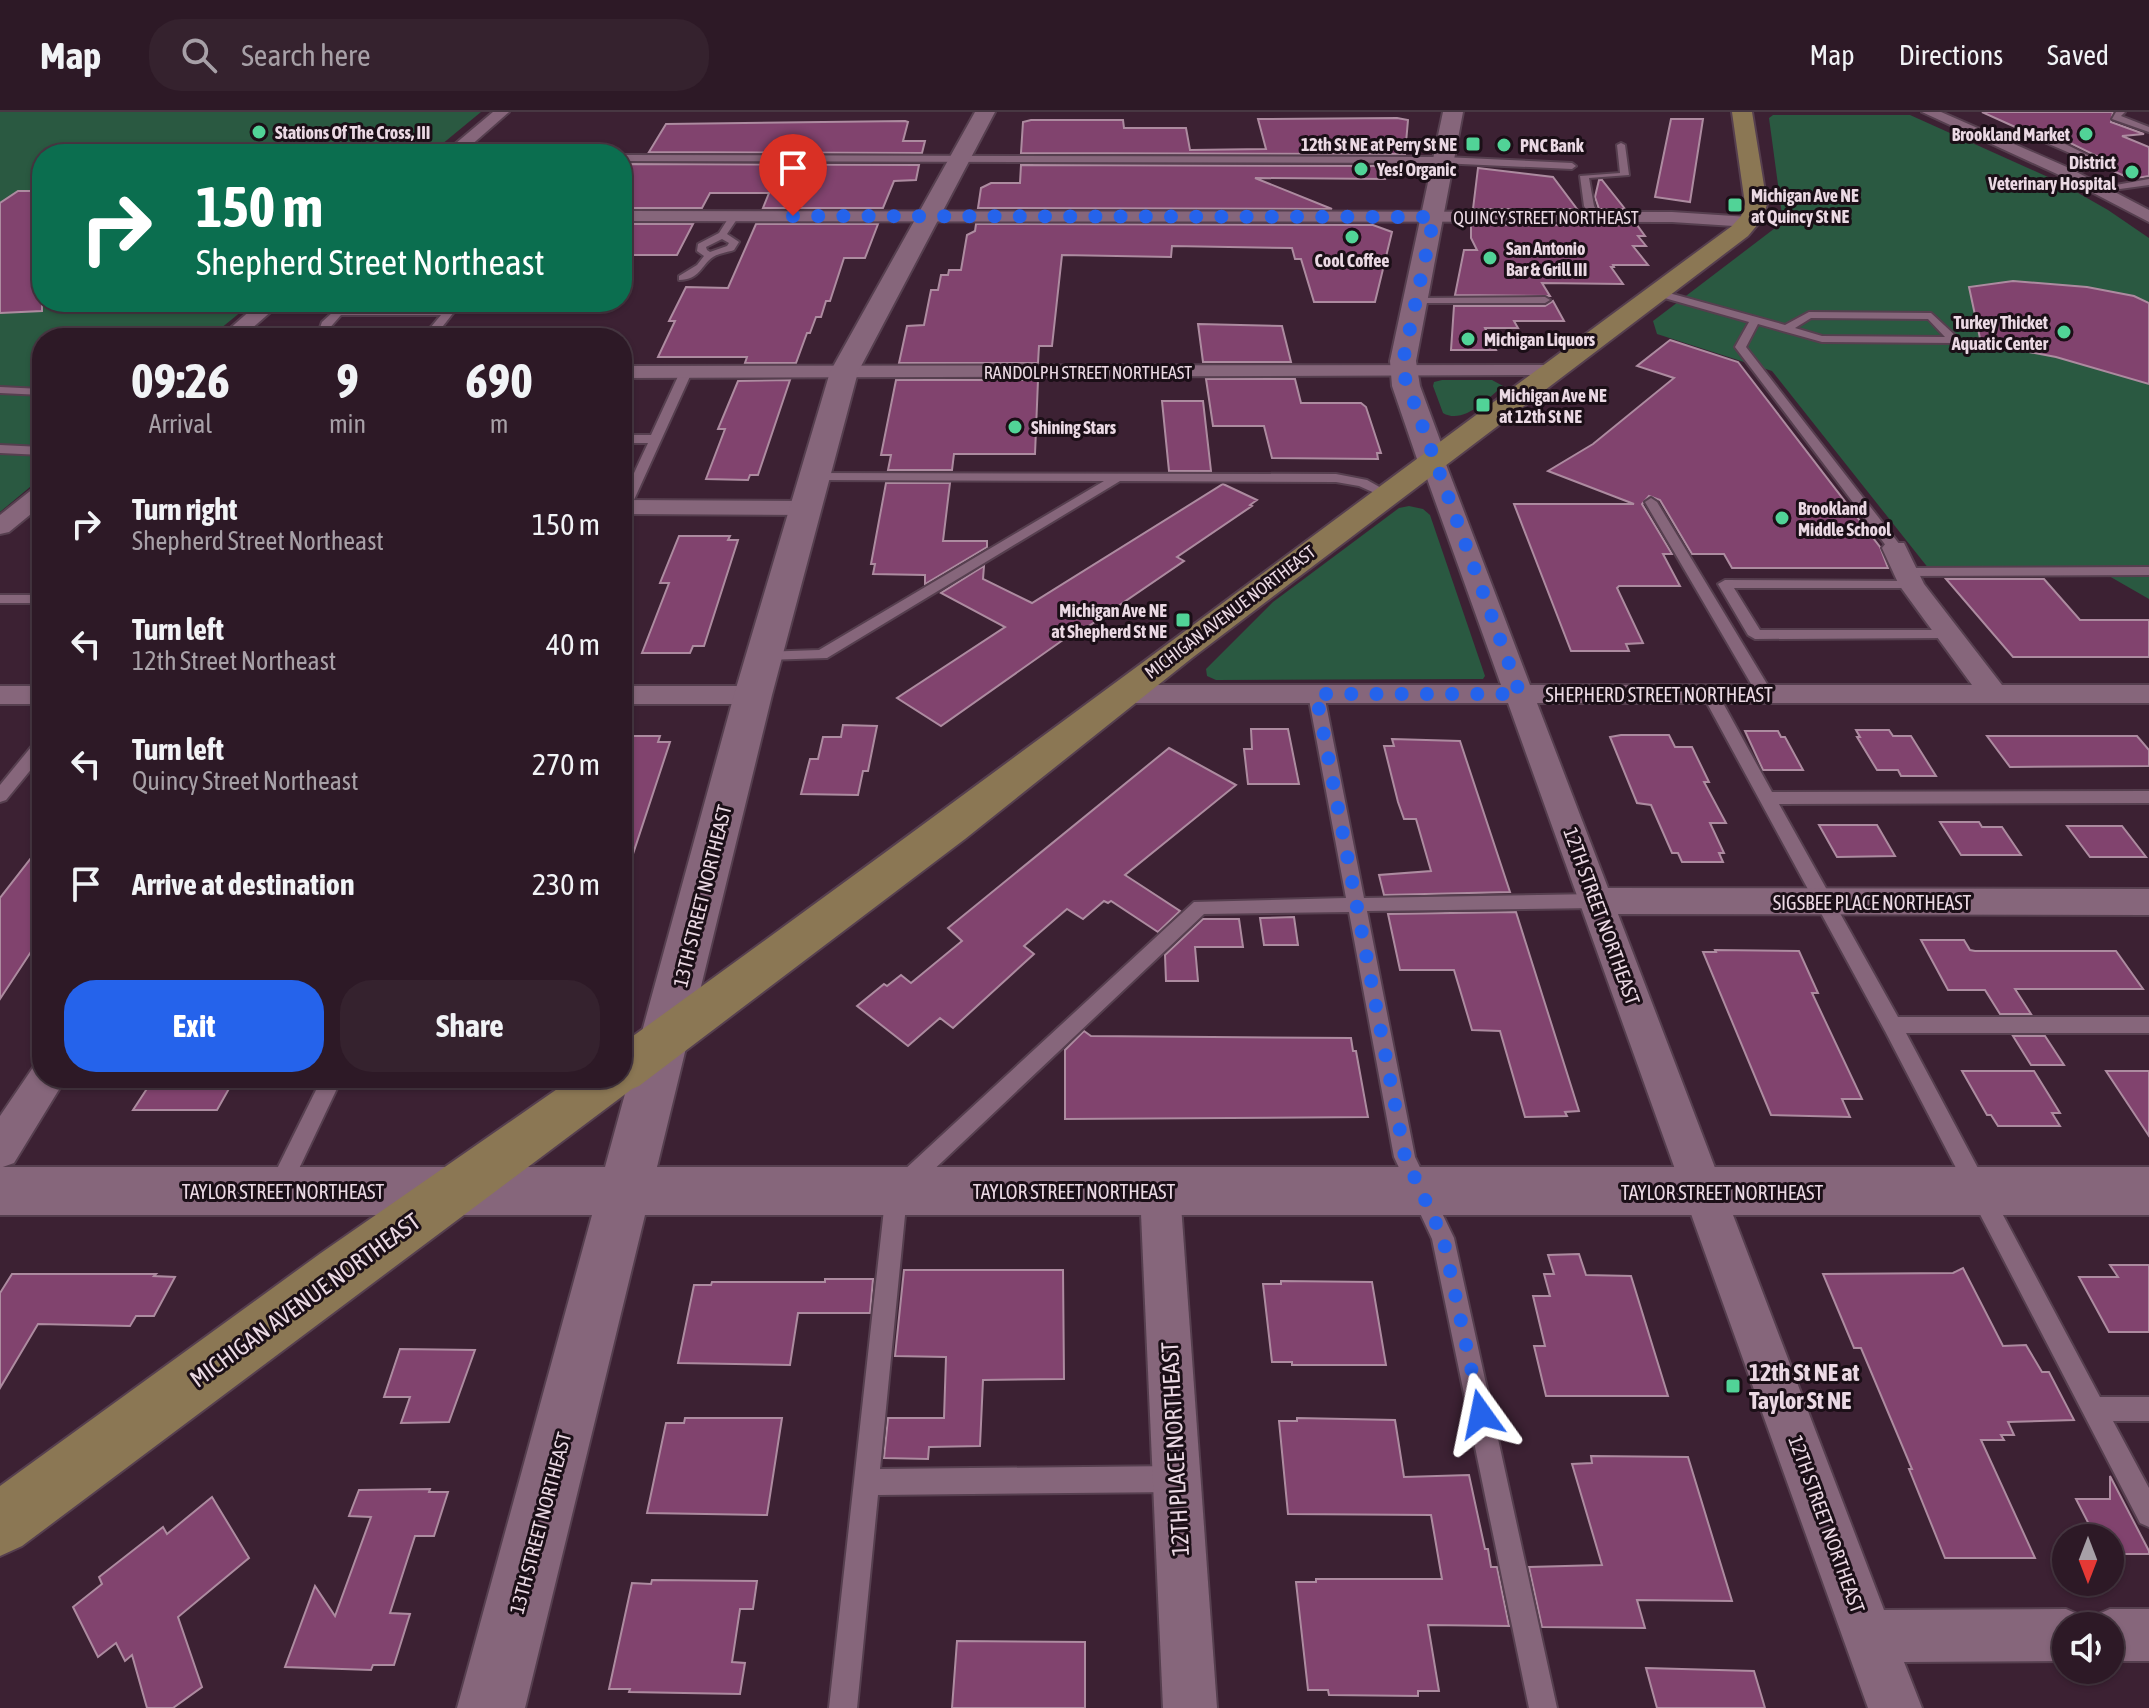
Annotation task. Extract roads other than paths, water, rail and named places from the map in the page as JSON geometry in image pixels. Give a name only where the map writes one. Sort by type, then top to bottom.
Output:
[{"type":"main road","points":[[1742,112],[1755,200],[1749,222]]},
{"type":"main road","name":"MICHIGAN AVENUE NORTHEAST","points":[[632,1064],[950,828],[1121,694],[1749,222]]},
{"type":"main road","name":"MICHIGAN AVENUE NORTHEAST","points":[[0,1524],[598,1088]]},
{"type":"street","points":[[463,144],[502,112]]},
{"type":"street","name":"13TH STREET NORTHEAST","points":[[491,1708],[753,695],[844,372],[985,112]]},
{"type":"street","name":"12TH STREET NORTHEAST","points":[[1453,112],[1403,361],[1406,386],[1895,1708]]},
{"type":"street","points":[[1929,112],[2063,171],[2149,217]]},
{"type":"street","points":[[2115,197],[2149,201]]},
{"type":"street","name":"QUINCY STREET NORTHEAST","points":[[632,216],[1700,217],[1749,222]]},
{"type":"street","points":[[241,328],[260,312]]},
{"type":"street","name":"RANDOLPH STREET NORTHEAST","points":[[632,372],[1554,371]]},
{"type":"street","points":[[632,508],[810,492]]},
{"type":"street","points":[[0,527],[32,505]]},
{"type":"street","points":[[1905,568],[1994,694]]},
{"type":"street","name":"SHEPHERD STREET NORTHEAST","points":[[1121,694],[2149,694]]},
{"type":"street","points":[[0,695],[32,695]]},
{"type":"street","points":[[632,695],[753,695]]},
{"type":"street","name":"SIGSBEE PLACE NORTHEAST","points":[[1596,901],[2149,902]]},
{"type":"street","points":[[0,1150],[40,1088]]},
{"type":"street","name":"TAYLOR STREET NORTHEAST","points":[[0,1191],[2149,1191]]},
{"type":"street","name":"12TH PLACE NORTHEAST","points":[[1160,1191],[1190,1708]]},
{"type":"street","points":[[1868,1636],[2052,1635]]},
{"type":"street","points":[[2124,1635],[2149,1635]]},
{"type":"lane","points":[[2136,114],[2122,112],[2115,117],[2149,130]]},
{"type":"lane","points":[[1986,137],[2017,133],[2037,136],[2098,162],[2094,166],[2063,171]]},
{"type":"lane","points":[[1584,176],[1625,175],[1621,145]]},
{"type":"lane","points":[[1568,151],[1572,166],[1584,176],[1589,206],[1595,217]]},
{"type":"lane","points":[[632,158],[1444,161],[1572,166]]},
{"type":"lane","points":[[2098,189],[2149,182]]},
{"type":"lane","points":[[709,255],[702,251],[701,246],[722,235],[734,216]]},
{"type":"lane","points":[[683,278],[701,267],[709,255],[727,250],[734,244],[722,235]]},
{"type":"lane","points":[[1658,293],[1755,320],[1786,329],[1822,339],[1954,340],[1931,316],[1809,315],[1786,329]]},
{"type":"lane","points":[[1416,301],[1545,300]]},
{"type":"lane","points":[[323,328],[339,312],[449,312]]},
{"type":"lane","points":[[436,328],[449,312]]},
{"type":"lane","points":[[1755,320],[1740,347],[1905,568]]},
{"type":"lane","points":[[632,490],[686,372]]},
{"type":"lane","points":[[0,390],[32,392]]},
{"type":"lane","points":[[632,439],[656,439]]},
{"type":"lane","points":[[0,449],[32,451]]},
{"type":"lane","points":[[810,492],[1116,479],[1336,478],[1363,483],[1386,494]]},
{"type":"lane","points":[[765,655],[822,655],[1116,479]]},
{"type":"lane","points":[[1651,502],[1765,694]]},
{"type":"lane","points":[[1950,634],[1755,635],[1725,584],[1905,568],[2149,571]]},
{"type":"lane","points":[[0,599],[32,599]]},
{"type":"lane","points":[[1316,694],[1405,1157],[1443,1238],[1543,1708]]},
{"type":"lane","points":[[1710,694],[1892,1025],[2149,1514]]},
{"type":"lane","points":[[0,796],[32,757]]},
{"type":"lane","points":[[1768,798],[2149,797]]},
{"type":"lane","points":[[843,1708],[897,1191],[1200,907],[1596,901]]},
{"type":"lane","points":[[1892,1025],[2149,1025]]},
{"type":"lane","points":[[277,1191],[327,1088]]},
{"type":"lane","points":[[2095,1409],[2149,1409]]},
{"type":"lane","points":[[867,1482],[1177,1479]]},
{"type":"place","name":"Stations Of The Cross, III","points":[[259,132]]},
{"type":"place","name":"Brookland Market","points":[[2086,134]]},
{"type":"place","name":"12th St NE at Perry St NE","points":[[1473,144]]},
{"type":"place","name":"PNC Bank","points":[[1504,145]]},
{"type":"place","name":"Yes! Organic","points":[[1361,169]]},
{"type":"place","name":"District Veterinary Hospital","points":[[2132,172]]},
{"type":"place","name":"Michigan Ave NE at Quincy St NE","points":[[1735,205]]},
{"type":"place","name":"Cool Coffee","points":[[1352,237]]},
{"type":"place","name":"San Antonio Bar & Grill III","points":[[1490,258]]},
{"type":"place","name":"Turkey Thicket Aquatic Center","points":[[2064,332]]},
{"type":"place","name":"Michigan Liquors","points":[[1468,339]]},
{"type":"place","name":"Michigan Ave NE at 12th St NE","points":[[1483,405]]},
{"type":"place","name":"Shining Stars","points":[[1015,427]]},
{"type":"place","name":"Brookland Middle School","points":[[1782,518]]},
{"type":"place","name":"Michigan Ave NE at Shepherd St NE","points":[[1183,620]]},
{"type":"place","name":"12th St NE at Taylor St NE","points":[[1733,1386]]}]
